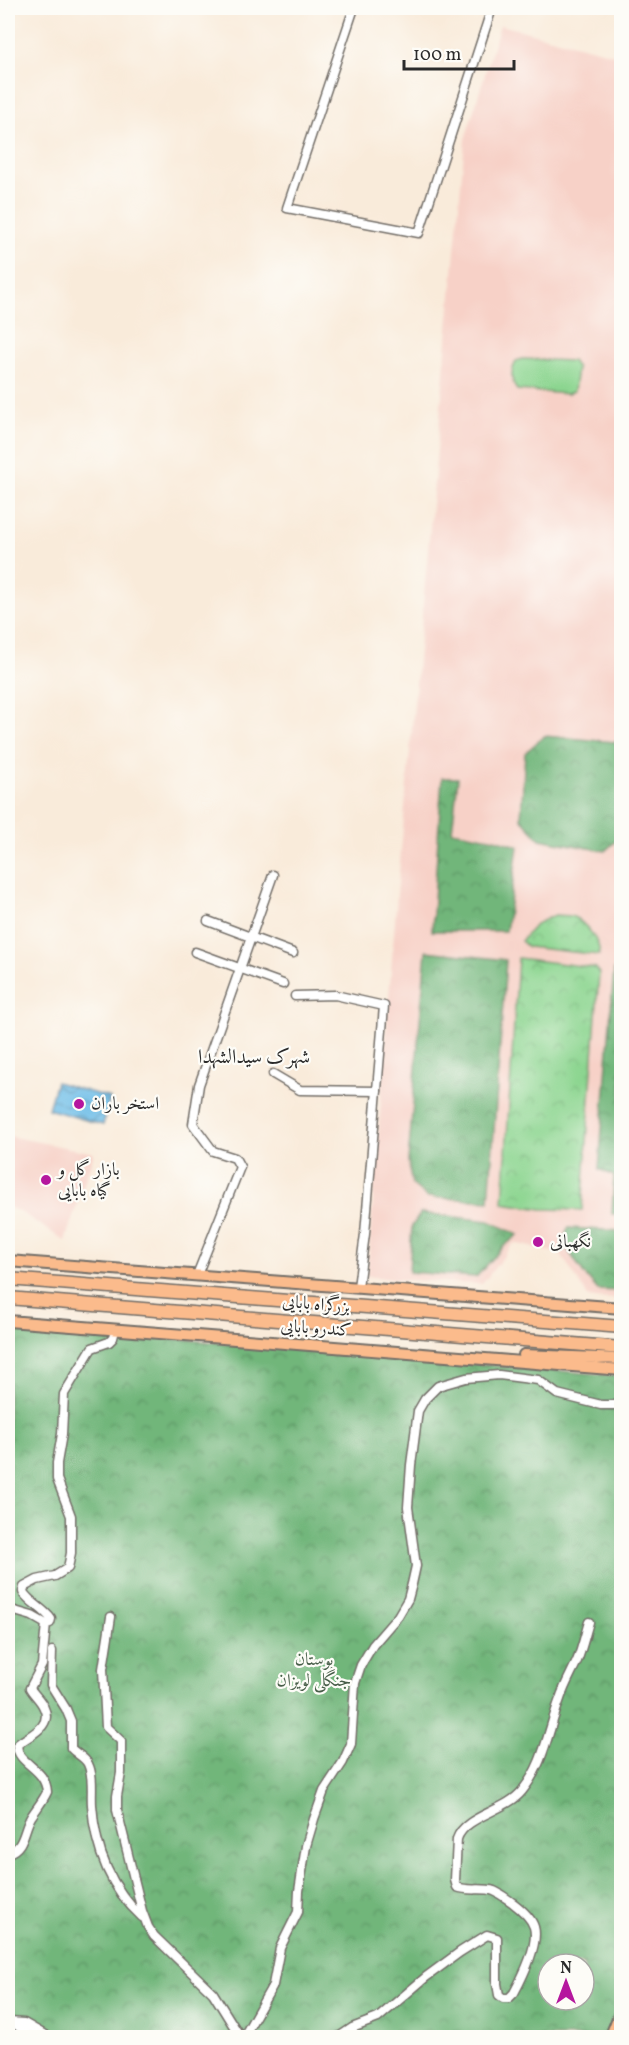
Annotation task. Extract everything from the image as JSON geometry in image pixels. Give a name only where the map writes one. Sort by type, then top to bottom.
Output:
[{"type":"highway","name":"بزرگراه بابایی","points":[[8,1279],[621,1327]]},
{"type":"highway","name":"بزرگراه بابایی","points":[[8,1298],[621,1348]]},
{"type":"main road","points":[[8,1261],[621,1308]]},
{"type":"main road","points":[[8,1317],[44,1324]]},
{"type":"main road","name":"کندرو بابایی","points":[[8,1321],[621,1370]]},
{"type":"main road","points":[[419,1353],[621,1359]]},
{"type":"main road","points":[[610,2037],[621,2008]]},
{"type":"street","points":[[354,8],[287,207],[419,233],[492,8]]},
{"type":"street","points":[[197,1275],[240,1167],[235,1158],[213,1151],[193,1124],[199,1085],[273,875]]},
{"type":"street","points":[[207,921],[293,953]]},
{"type":"street","points":[[195,952],[283,984]]},
{"type":"street","points":[[296,996],[335,995],[384,1006],[365,1234],[358,1287]]},
{"type":"street","points":[[273,1074],[300,1090],[377,1091]]},
{"type":"street","points":[[46,1624],[50,1623],[51,1619],[23,1593],[24,1587],[30,1583],[63,1572],[69,1564],[71,1516],[57,1479],[64,1394],[92,1348],[109,1342],[115,1330]]},
{"type":"street","points":[[111,1617],[103,1669],[106,1727],[121,1741],[121,1773],[117,1796],[118,1820],[145,1919],[154,1936],[213,1993],[242,2037],[273,1985],[280,1948],[298,1912],[306,1846],[314,1819],[324,1791],[343,1762],[351,1744],[355,1683],[361,1665],[373,1645],[403,1608],[412,1584],[416,1566],[408,1507],[418,1412],[425,1398],[438,1386],[465,1378],[499,1375],[538,1380],[557,1394],[579,1400],[601,1405],[621,1405]]},
{"type":"street","points":[[8,1609],[24,1613],[46,1624]]},
{"type":"street","points":[[337,2037],[352,2028],[378,2018],[433,1972],[487,1935],[497,1938],[496,1984],[498,1995],[509,1998],[514,1993],[535,1942],[534,1927],[531,1920],[518,1907],[495,1892],[457,1887],[455,1880],[457,1839],[465,1826],[515,1798],[536,1771],[560,1697],[576,1662],[589,1622]]},
{"type":"street","points":[[8,1853],[16,1849],[23,1840],[31,1817],[47,1792],[42,1775],[23,1759],[17,1749],[17,1745],[40,1730],[46,1719],[44,1707],[30,1688],[42,1665],[46,1624]]},
{"type":"street","points":[[52,1651],[51,1685],[66,1709],[70,1721],[71,1748],[88,1764],[94,1832],[105,1868],[130,1906],[145,1919]]},
{"type":"street","points":[[10,2022],[33,2037]]},
{"type":"street","points":[[10,2022],[24,2023],[50,2037]]},
{"type":"shaded area","points":[[500,25],[621,56],[621,1299],[589,1298],[561,1254],[514,1243],[482,1284],[367,1276],[397,895],[465,139]]},
{"type":"shaded area","name":"بازار گل و گیاه بابایی","points":[[8,1136],[94,1153],[65,1241],[19,1211],[8,1207]]},
{"type":"green space","points":[[522,359],[572,361],[577,368],[574,391],[568,394],[517,390],[513,383],[512,372],[516,361]]},
{"type":"green space","points":[[544,736],[615,742],[621,749],[621,836],[605,851],[540,839],[521,818],[525,753]]},
{"type":"green space","points":[[442,778],[458,778],[452,831],[518,846],[506,931],[432,931]]},
{"type":"green space","points":[[555,915],[571,916],[581,922],[595,938],[599,955],[528,947],[521,941],[536,924]]},
{"type":"green space","points":[[426,951],[506,960],[489,1201],[427,1197],[412,1184],[408,1161]]},
{"type":"green space","points":[[518,958],[596,968],[599,974],[582,1210],[542,1209],[503,1203]]},
{"type":"green space","points":[[614,970],[622,970],[621,1214],[612,1214],[614,1176],[599,1169]]},
{"type":"green space","points":[[421,1213],[489,1221],[518,1235],[503,1247],[476,1277],[409,1272],[412,1226]]},
{"type":"green space","points":[[568,1228],[621,1231],[621,1291],[598,1290],[584,1274],[563,1242]]},
{"type":"green space","name":"بوستان جنگلی لویزان","points":[[8,1325],[621,1376],[621,2037],[8,2037]]},
{"type":"water","name":"استخر باران","points":[[56,1082],[110,1098],[103,1125],[48,1109]]},
{"type":"place","name":"استخر باران","points":[[79,1104]]},
{"type":"place","name":"بازار گل و گیاه بابایی","points":[[46,1180]]},
{"type":"place","name":"نگهبانی","points":[[538,1242]]},
{"type":"district","name":"شهرک سیدالشهدا","points":[[254,1058]]}]
